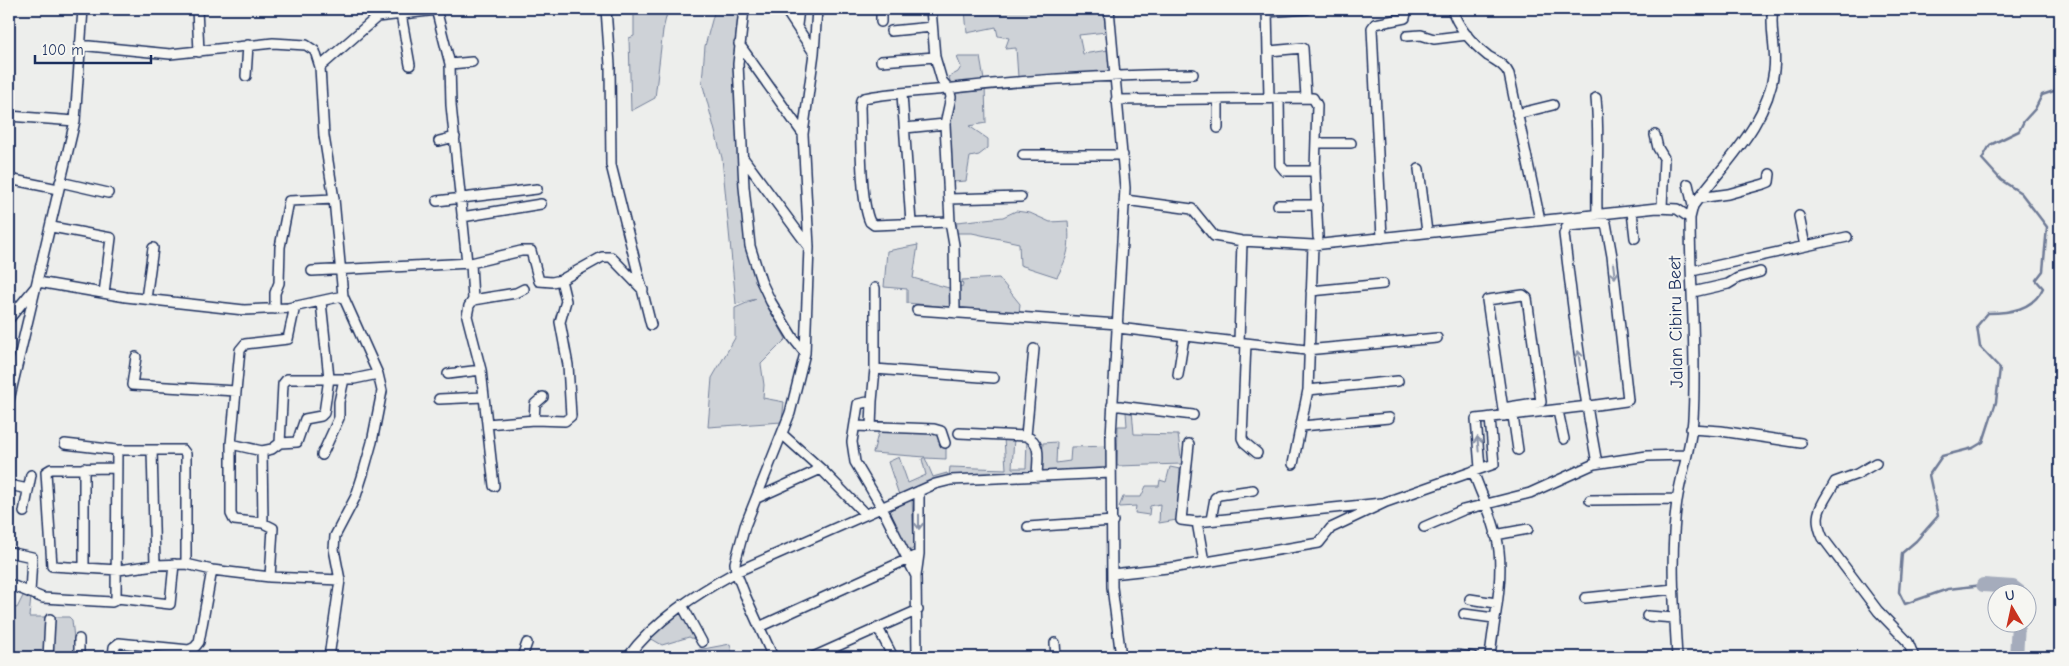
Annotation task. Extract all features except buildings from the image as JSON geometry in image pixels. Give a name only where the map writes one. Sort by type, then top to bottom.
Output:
[{"type":"street","points":[[9,400],[52,227],[59,186],[75,121],[83,9]]},
{"type":"street","points":[[197,9],[199,52]]},
{"type":"street","points":[[606,9],[610,65],[611,165],[651,325]]},
{"type":"street","points":[[744,9],[739,44],[738,81],[746,214],[750,246],[757,269],[771,302],[793,338],[805,353]]},
{"type":"street","points":[[785,9],[814,53]]},
{"type":"street","points":[[797,26],[799,9]]},
{"type":"street","points":[[774,657],[736,572],[737,551],[790,412],[805,353],[810,247],[803,134],[814,53],[816,9]]},
{"type":"street","points":[[881,9],[881,22]]},
{"type":"street","points":[[931,9],[936,57],[942,81],[951,89],[951,104],[945,124],[950,222],[954,245],[955,313]]},
{"type":"street","points":[[1109,9],[1116,100],[1123,155],[1125,200],[1112,405],[1111,473],[1113,521],[1112,574],[1121,657]]},
{"type":"street","points":[[1269,98],[1267,10],[1307,9]]},
{"type":"street","points":[[1382,238],[1372,28],[1376,24],[1405,18],[1407,9]]},
{"type":"street","points":[[1454,9],[1457,22],[1467,35],[1486,54],[1506,68],[1540,220]]},
{"type":"street","name":"Jalan Cibiru Beet","points":[[1677,657],[1672,549],[1677,499],[1691,429],[1694,402],[1690,218],[1693,206],[1746,139],[1768,97],[1775,64],[1772,23],[1773,9]]},
{"type":"street","points":[[320,67],[376,13],[401,14],[437,10],[450,64],[451,106],[462,217],[473,300],[469,306],[467,316],[481,370],[494,486]]},
{"type":"street","points":[[401,14],[410,65]]},
{"type":"street","points":[[891,31],[932,27]]},
{"type":"street","points":[[1407,36],[1421,34],[1434,39],[1467,35]]},
{"type":"street","points":[[79,45],[170,54],[273,43],[306,45],[315,51],[320,67],[324,136],[334,198],[343,296],[378,374],[382,391],[372,442],[356,496],[335,536],[334,549],[340,580],[329,657]]},
{"type":"street","points":[[739,44],[803,134]]},
{"type":"street","points":[[246,76],[248,45]]},
{"type":"street","points":[[1269,51],[1303,48],[1306,97]]},
{"type":"street","points":[[881,61],[936,57]]},
{"type":"street","points":[[450,64],[472,62]]},
{"type":"street","points":[[950,222],[880,225],[870,222],[867,210],[863,163],[861,100],[867,97],[1114,75],[1193,74]]},
{"type":"street","points":[[902,94],[911,223]]},
{"type":"street","points":[[1218,98],[1218,128]]},
{"type":"street","points":[[1116,100],[1313,98],[1316,101],[1315,171],[1318,236]]},
{"type":"street","points":[[1507,413],[1558,411],[1626,401],[1630,397],[1596,181],[1598,133],[1596,98]]},
{"type":"street","points":[[1279,99],[1279,157],[1282,169],[1285,172],[1315,171]]},
{"type":"street","points":[[1517,114],[1553,105]]},
{"type":"street","points":[[9,116],[75,121]]},
{"type":"street","points":[[905,128],[945,124]]},
{"type":"street","points":[[1655,135],[1658,148],[1664,158],[1662,208]]},
{"type":"street","points":[[438,141],[455,137]]},
{"type":"street","points":[[1316,142],[1350,143]]},
{"type":"street","points":[[1023,154],[1123,155]]},
{"type":"street","points":[[744,159],[810,247]]},
{"type":"street","points":[[1419,169],[1427,232]]},
{"type":"street","points":[[1699,198],[1728,194],[1764,184],[1768,182],[1770,174]]},
{"type":"street","points":[[9,179],[108,193]]},
{"type":"street","points":[[1688,184],[1693,206]]},
{"type":"street","points":[[436,200],[537,190]]},
{"type":"street","points":[[949,199],[1021,197]]},
{"type":"street","points":[[275,309],[276,291],[280,276],[280,247],[289,201],[292,199],[334,198]]},
{"type":"street","points":[[1125,200],[1192,208],[1212,235],[1242,241],[1313,246],[1427,232],[1506,226],[1540,220],[1603,217]]},
{"type":"street","points":[[462,217],[541,204]]},
{"type":"street","points":[[1278,205],[1317,205]]},
{"type":"street","points":[[1596,458],[1586,406],[1564,230],[1568,226],[1603,217],[1662,208],[1677,209],[1690,218]]},
{"type":"street","points":[[1632,212],[1635,238]]},
{"type":"street","points":[[1798,216],[1805,246]]},
{"type":"street","points":[[52,227],[111,238],[104,292]]},
{"type":"street","points":[[1692,271],[1847,238]]},
{"type":"street","points":[[1242,241],[1242,432],[1244,442],[1257,453]]},
{"type":"street","points":[[1293,464],[1308,390],[1313,246]]},
{"type":"street","points":[[146,299],[153,248]]},
{"type":"street","points":[[312,271],[469,263],[528,250],[532,253],[539,281],[552,282],[561,280],[602,257],[611,257],[644,291]]},
{"type":"street","points":[[1693,292],[1728,284],[1738,278],[1760,272]]},
{"type":"street","points":[[486,424],[534,420],[565,421],[571,416],[568,365],[560,322],[566,300],[561,280]]},
{"type":"street","points":[[38,283],[146,299],[244,310],[275,309],[321,302],[343,296]]},
{"type":"street","points":[[9,319],[38,283]]},
{"type":"street","points":[[1311,291],[1382,284]]},
{"type":"street","points":[[871,427],[875,370],[875,288]]},
{"type":"street","points":[[473,300],[516,293],[524,289]]},
{"type":"street","points":[[1490,657],[1499,552],[1488,504],[1477,469],[1476,419],[1490,418],[1507,413],[1541,402],[1528,298],[1523,295],[1487,300],[1507,413],[1518,450]]},
{"type":"street","points":[[231,444],[262,451],[272,449],[280,444],[297,442],[305,419],[323,414],[329,378],[321,302]]},
{"type":"street","points":[[270,577],[273,528],[263,523],[237,521],[232,518],[231,444],[242,346],[288,339],[295,306]]},
{"type":"street","points":[[917,310],[1118,326],[1184,337],[1310,350],[1437,338]]},
{"type":"street","points":[[1178,376],[1184,337]]},
{"type":"street","points":[[1026,436],[1034,349]]},
{"type":"street","points":[[136,357],[132,385],[236,391]]},
{"type":"street","points":[[448,374],[481,370]]},
{"type":"street","points":[[875,370],[994,378]]},
{"type":"street","points":[[280,444],[284,381],[290,378],[344,379],[378,374]]},
{"type":"street","points":[[322,455],[339,418],[339,402],[344,379]]},
{"type":"street","points":[[1308,390],[1398,381]]},
{"type":"street","points":[[439,399],[484,397]]},
{"type":"street","points":[[534,420],[535,404],[542,397]]},
{"type":"street","points":[[872,401],[858,404],[852,453],[916,576]]},
{"type":"street","points":[[1112,405],[1193,415]]},
{"type":"street","points":[[1558,411],[1564,439]]},
{"type":"street","points":[[1302,426],[1389,418]]},
{"type":"street","points":[[1112,574],[1204,562],[1319,543],[1331,528],[1386,502],[1494,464],[1490,418]]},
{"type":"street","points":[[855,426],[941,431],[945,443]]},
{"type":"street","points":[[1691,429],[1721,431],[1800,443]]},
{"type":"street","points":[[959,432],[1026,436],[1034,439],[1038,446],[1037,477]]},
{"type":"street","points":[[782,434],[821,469],[866,514]]},
{"type":"street","points":[[65,444],[118,450],[183,450],[186,454],[186,564]]},
{"type":"street","points":[[1189,444],[1181,520],[1197,522],[1386,502]]},
{"type":"street","points":[[118,450],[116,468],[118,598]]},
{"type":"street","points":[[152,450],[155,564]]},
{"type":"street","points":[[262,451],[263,523]]},
{"type":"street","points":[[1424,527],[1463,510],[1527,494],[1594,464],[1647,456],[1686,455]]},
{"type":"street","points":[[1876,463],[1857,474],[1835,482],[1817,516],[1817,525],[1824,538],[1878,611],[1908,642],[1914,657]]},
{"type":"street","points":[[84,468],[84,568]]},
{"type":"street","points":[[116,468],[51,469],[46,472],[51,565],[118,570],[155,564],[186,564],[212,570],[270,577],[340,580]]},
{"type":"street","points":[[757,498],[821,469]]},
{"type":"street","points":[[628,657],[652,631],[682,605],[736,572],[881,506],[919,491],[951,480],[1111,473]]},
{"type":"street","points":[[24,512],[30,475]]},
{"type":"street","points":[[9,486],[28,489]]},
{"type":"street","points":[[1211,520],[1215,498],[1219,495],[1253,490]]},
{"type":"street","points":[[918,657],[916,576],[919,554],[919,491]]},
{"type":"street","points":[[1590,500],[1677,499]]},
{"type":"street","points":[[1028,527],[1113,521]]},
{"type":"street","points":[[1197,522],[1204,562]]},
{"type":"street","points":[[1496,535],[1528,529]]},
{"type":"street","points":[[9,552],[32,557],[30,593]]},
{"type":"street","points":[[759,627],[919,554]]},
{"type":"street","points":[[9,584],[43,598],[112,602],[118,598],[170,604],[174,564]]},
{"type":"street","points":[[113,657],[115,645],[119,643],[189,650],[195,647],[200,642],[212,570]]},
{"type":"street","points":[[1586,598],[1674,589]]},
{"type":"street","points":[[1470,599],[1496,603]]},
{"type":"street","points":[[682,605],[702,642]]},
{"type":"street","points":[[812,657],[833,653],[878,628],[918,610]]},
{"type":"street","points":[[1464,614],[1494,618]]},
{"type":"street","points":[[1647,616],[1675,618]]},
{"type":"street","points":[[48,657],[50,619]]},
{"type":"street","points":[[878,628],[893,657]]},
{"type":"street","points":[[79,639],[79,657]]},
{"type":"street","points":[[522,657],[527,642]]},
{"type":"street","points":[[1055,643],[1056,657]]},
{"type":"street","points":[[1455,655],[1473,657]]},
{"type":"shaded area","points":[[634,9],[668,9],[663,30],[655,98],[631,111],[629,38],[634,36]]},
{"type":"shaded area","points":[[715,9],[746,9],[738,81],[749,237],[766,296],[763,298],[786,339],[761,364],[764,385],[763,398],[784,402],[782,422],[708,427],[712,378],[735,338],[735,308],[756,299],[736,304],[722,158],[702,82],[705,46]]},
{"type":"shaded area","points":[[965,9],[1103,9],[1106,32],[1079,35],[1083,54],[1108,50],[1111,71],[1018,77],[1016,48],[1005,49],[1009,38],[998,36],[996,27],[967,33]]},
{"type":"shaded area","points":[[957,57],[980,57],[984,80],[951,85],[949,77],[958,72],[961,67]]},
{"type":"shaded area","points":[[985,85],[986,123],[969,126],[988,139],[988,148],[979,155],[970,157],[966,181],[952,182],[949,124],[954,108],[953,93]]},
{"type":"shaded area","points":[[1016,211],[1030,213],[1050,222],[1068,221],[1068,250],[1057,277],[1020,265],[1019,243],[972,233],[956,233],[957,222],[1003,217]]},
{"type":"shaded area","points":[[918,245],[913,278],[949,288],[963,286],[962,280],[999,278],[1020,304],[1019,314],[907,303],[907,289],[884,287],[887,251]]},
{"type":"shaded area","points":[[1132,410],[1134,434],[1178,435],[1182,464],[1117,466],[1118,426],[1127,426],[1126,412]]},
{"type":"shaded area","points":[[946,429],[946,459],[925,458],[933,477],[947,473],[948,478],[899,495],[888,462],[899,457],[908,483],[926,475],[922,459],[925,457],[873,453],[879,430]]},
{"type":"shaded area","points":[[1004,438],[1014,438],[1012,468],[1026,468],[1027,439],[1033,440],[1034,475],[949,476],[950,467],[1006,469]]},
{"type":"shaded area","points":[[1057,442],[1056,463],[1070,461],[1071,447],[1113,446],[1113,470],[1041,472],[1043,443]]},
{"type":"shaded area","points":[[1170,467],[1180,469],[1177,520],[1159,523],[1160,504],[1150,506],[1149,515],[1135,513],[1136,506],[1119,507],[1123,497],[1141,497],[1146,486],[1159,486],[1160,480],[1166,482]]},
{"type":"shaded area","points":[[912,499],[914,548],[905,554],[890,510]]},
{"type":"shaded area","points":[[24,594],[31,597],[29,617],[69,617],[72,620],[76,657],[9,657],[9,606],[17,608]]},
{"type":"shaded area","points":[[680,608],[698,641],[689,637],[662,645],[650,638]]},
{"type":"shaded area","points":[[730,644],[731,657],[701,657],[698,650]]},
{"type":"waterway","points":[[2060,13],[2060,37]]},
{"type":"waterway","points":[[1983,585],[1948,589],[1905,604],[1899,592],[1902,553],[1916,541],[1938,516],[1929,475],[1942,456],[1973,448],[1983,442],[1996,402],[2000,368],[1980,347],[1977,326],[1988,313],[2012,311],[2027,306],[2039,295],[2043,288],[2036,280],[2043,271],[2047,227],[2021,193],[2001,180],[1982,159],[1990,145],[2019,131],[2024,121],[2035,109],[2042,95],[2060,89]]},
{"type":"waterway","points":[[2016,657],[2017,634]]}]
